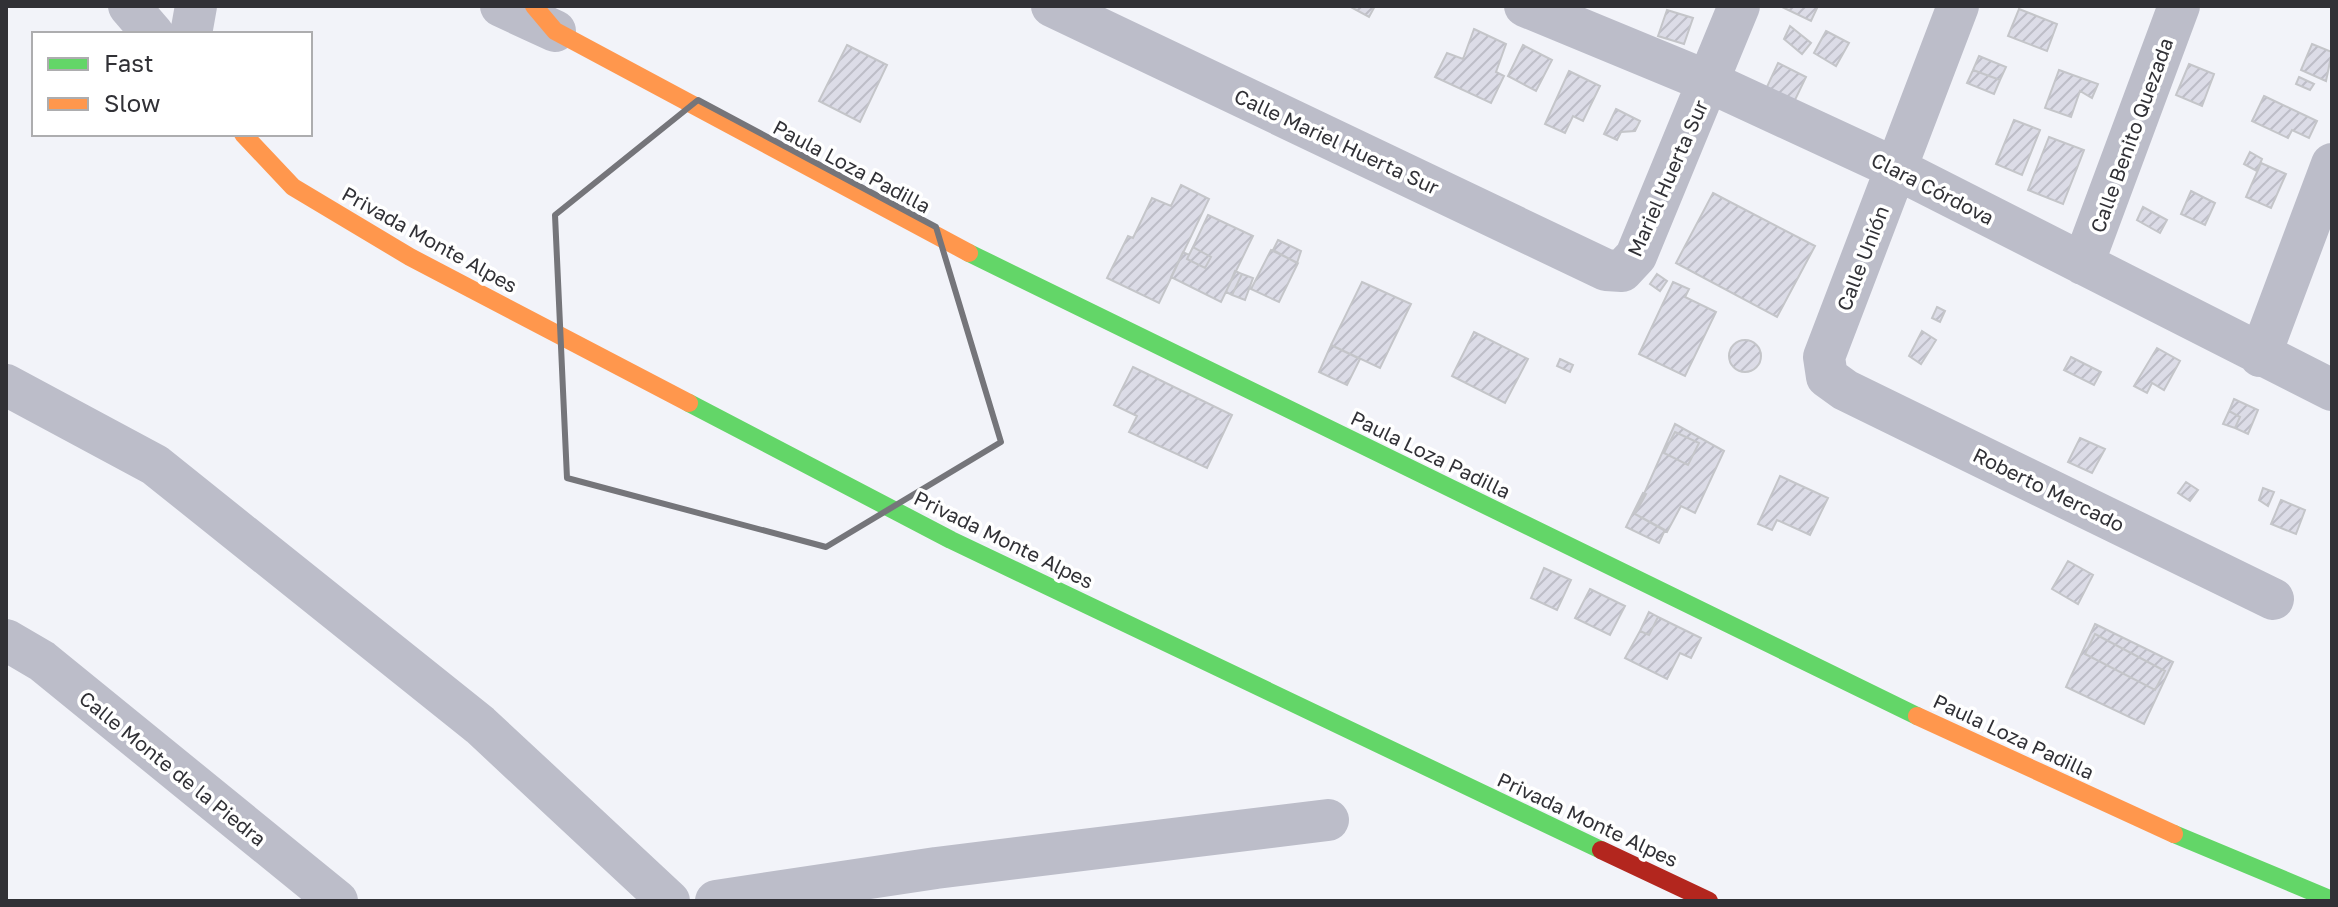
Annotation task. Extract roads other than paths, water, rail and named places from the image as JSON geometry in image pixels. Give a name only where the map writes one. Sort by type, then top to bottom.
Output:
[{"type":"street","points":[[129,6],[151,32]]},
{"type":"street","points":[[191,32],[196,6]]},
{"type":"street","points":[[501,6],[544,18]]},
{"type":"street","name":"Calle Mariel Huerta Sur","points":[[1052,6],[1606,270],[1622,271]]},
{"type":"street","name":"Mariel Huerta Sur","points":[[1622,271],[1636,256],[1739,6]]},
{"type":"street","name":"Calle Unión","points":[[1827,377],[1824,357],[1958,6]]},
{"type":"street","name":"Calle Benito Quezada","points":[[2083,264],[2179,6]]},
{"type":"street","name":"Clara Córdova","points":[[1530,7],[1709,82],[1897,169],[2332,390]]},
{"type":"street","name":"Paula Loza Padilla","points":[[544,18],[941,239],[1985,749],[2233,860],[2332,900]]},
{"type":"street","name":"Privada Monte Alpes","points":[[245,136],[293,187],[410,257],[951,540],[1709,901]]},
{"type":"street","points":[[2260,356],[2332,164]]},
{"type":"street","name":"Roberto Mercado","points":[[1827,377],[1845,390],[2273,599]]},
{"type":"street","points":[[6,385],[155,465],[480,725],[669,901]]},
{"type":"street","name":"Calle Monte de la Piedra","points":[[6,640],[42,661],[337,901]]},
{"type":"street","points":[[716,901],[936,868],[1328,820]]}]
